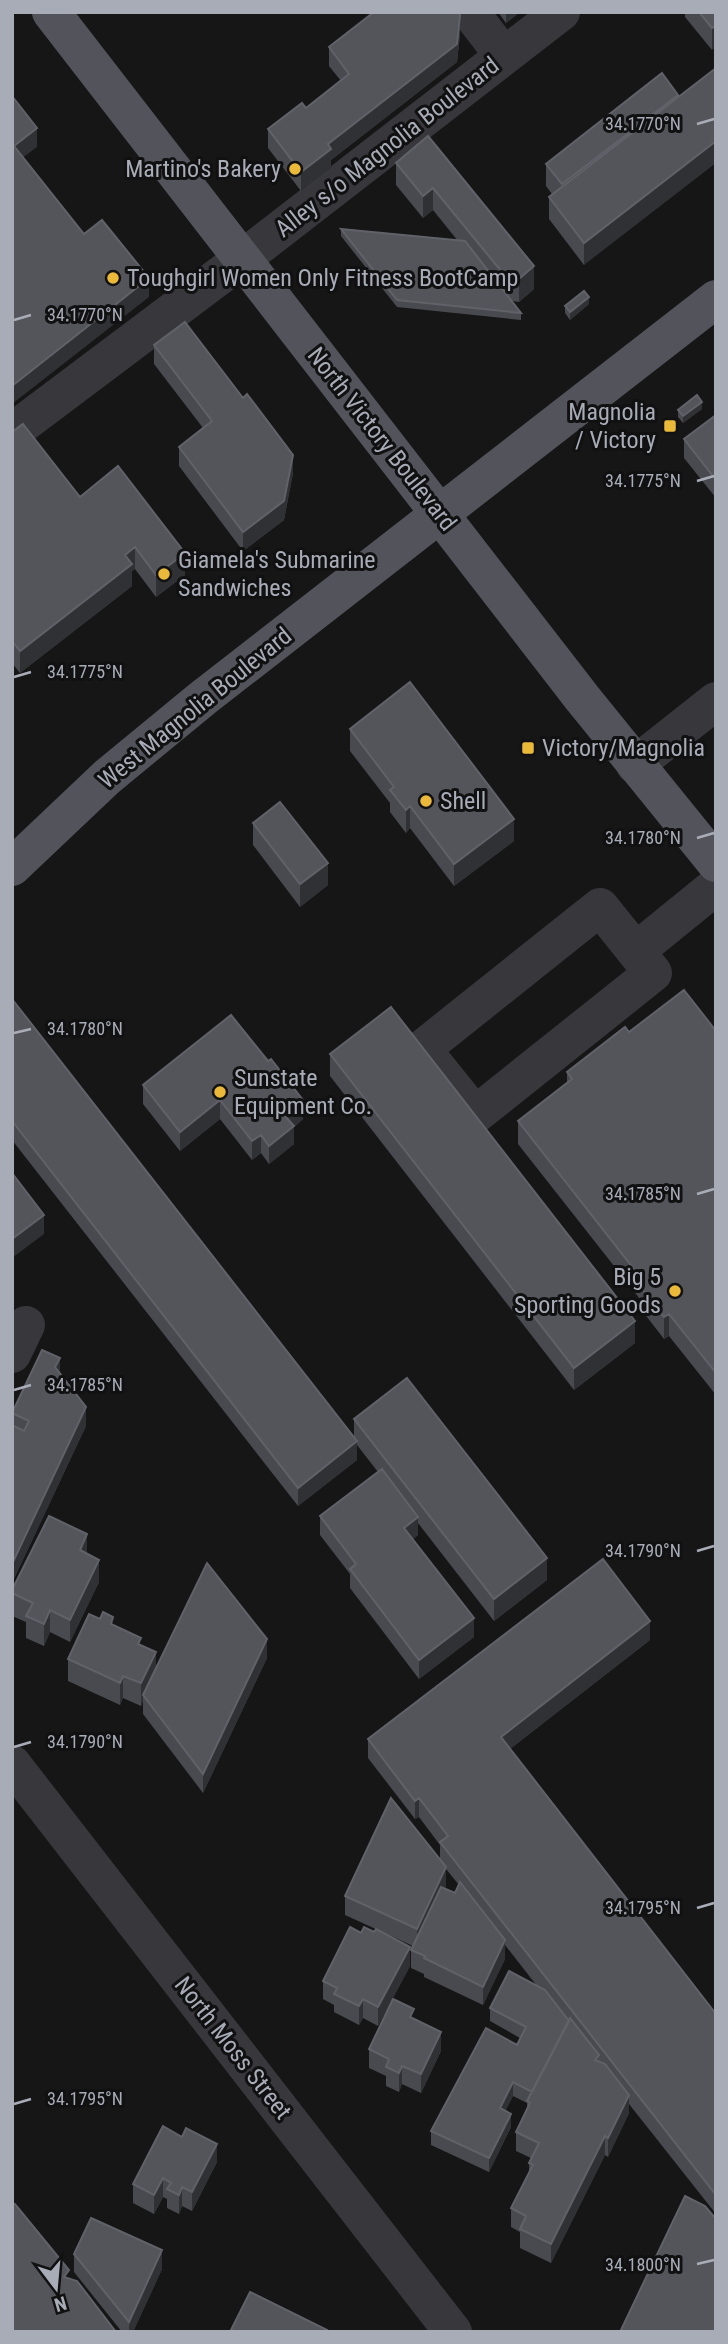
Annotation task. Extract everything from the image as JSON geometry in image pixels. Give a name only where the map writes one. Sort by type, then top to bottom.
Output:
[{"type":"main road","name":"North Victory Boulevard","points":[[51,12],[635,765],[716,863]]},
{"type":"main road","name":"West Magnolia Boulevard","points":[[12,867],[117,769],[203,698],[716,299]]},
{"type":"street","points":[[470,12],[504,56]]},
{"type":"street","name":"Alley s/o Magnolia Boulevard","points":[[12,432],[242,259],[561,12]]},
{"type":"street","points":[[635,765],[716,701]]},
{"type":"street","points":[[636,951],[716,886]]},
{"type":"street","points":[[600,907],[636,951],[653,973],[475,1115],[422,1049],[600,907]]},
{"type":"street","name":"North Moss Street","points":[[12,1764],[453,2332]]},
{"type":"building","points":[[374,12],[458,12],[457,44],[328,144],[331,149],[301,172],[268,129],[302,103],[306,108],[349,74],[329,47]]},
{"type":"building","points":[[699,12],[716,12],[716,25],[712,28]]},
{"type":"building","points":[[716,68],[716,141],[584,243],[549,197]]},
{"type":"building","points":[[662,73],[678,95],[562,184],[546,164]]},
{"type":"building","points":[[12,96],[37,128],[14,146],[84,234],[102,220],[149,278],[12,386]]},
{"type":"building","points":[[428,136],[534,266],[519,279],[506,277],[433,188],[423,196],[396,163]]},
{"type":"building","points":[[341,229],[465,241],[521,313],[397,300]]},
{"type":"building","points":[[584,291],[589,297],[570,312],[565,306]]},
{"type":"building","points":[[185,322],[243,398],[247,394],[293,455],[284,501],[243,532],[179,447],[212,421],[154,345]]},
{"type":"building","points":[[697,395],[702,402],[683,416],[678,410]]},
{"type":"building","points":[[716,415],[716,480],[684,439]]},
{"type":"building","points":[[23,424],[80,497],[118,466],[185,553],[156,575],[135,547],[125,555],[132,564],[20,651],[12,641],[12,432]]},
{"type":"building","points":[[410,682],[514,819],[454,864],[410,806],[406,810],[390,790],[394,787],[350,729]]},
{"type":"building","points":[[280,802],[328,863],[300,884],[253,823]]},
{"type":"building","points":[[684,990],[716,1031],[716,1373],[669,1314],[664,1317],[640,1286],[644,1282],[518,1121],[572,1079],[567,1072],[625,1027],[629,1032]]},
{"type":"building","points":[[12,999],[357,1441],[298,1488],[12,1121]]},
{"type":"building","points":[[391,1007],[635,1321],[574,1368],[330,1054]]},
{"type":"building","name":"Sunstate Equipment Co.","points":[[231,1015],[303,1100],[284,1115],[294,1126],[269,1146],[261,1135],[252,1141],[220,1100],[180,1132],[143,1085]]},
{"type":"building","points":[[12,1173],[44,1215],[12,1239]]},
{"type":"building","points":[[42,1350],[60,1358],[55,1367],[86,1407],[12,1564],[12,1425],[24,1431],[29,1421],[12,1413]]},
{"type":"building","points":[[407,1378],[547,1558],[494,1599],[354,1419]]},
{"type":"building","points":[[382,1469],[418,1517],[404,1528],[474,1618],[419,1660],[350,1569],[356,1564],[320,1516]]},
{"type":"building","points":[[49,1516],[87,1534],[80,1550],[99,1560],[70,1620],[50,1610],[44,1624],[26,1616],[33,1603],[12,1593],[12,1590]]},
{"type":"building","points":[[603,1559],[650,1621],[501,1737],[716,2014],[716,2195],[440,1842],[448,1836],[419,1798],[415,1801],[368,1739]]},
{"type":"building","points":[[207,1563],[267,1639],[203,1774],[143,1695]]},
{"type":"building","points":[[103,1612],[113,1617],[111,1624],[141,1638],[138,1644],[156,1652],[141,1683],[123,1676],[120,1683],[68,1659],[89,1614],[100,1619]]},
{"type":"building","points":[[391,1798],[446,1867],[417,1929],[345,1896]]},
{"type":"building","points":[[460,1882],[505,1940],[483,1987],[411,1950],[441,1887],[455,1893]]},
{"type":"building","points":[[350,1927],[361,1933],[364,1927],[374,1932],[376,1929],[410,1947],[378,2007],[363,1999],[359,2006],[334,1994],[337,1988],[323,1981]]},
{"type":"building","points":[[509,1971],[545,1990],[569,2021],[532,2092],[513,2082],[500,2108],[511,2114],[489,2158],[431,2131],[486,2028],[517,2045],[526,2027],[490,2008]]},
{"type":"building","points":[[393,1999],[414,2009],[410,2017],[441,2032],[421,2074],[402,2066],[399,2073],[386,2067],[389,2059],[369,2049]]},
{"type":"building","points":[[570,2018],[599,2055],[595,2060],[605,2064],[629,2095],[608,2138],[605,2136],[551,2244],[520,2229],[526,2216],[511,2208],[533,2165],[529,2163],[539,2143],[516,2132],[530,2103],[527,2101]]},
{"type":"building","points":[[163,2126],[182,2137],[186,2128],[217,2144],[192,2192],[182,2187],[179,2195],[167,2189],[171,2183],[163,2178],[154,2195],[133,2184]]},
{"type":"building","points":[[685,2196],[705,2206],[716,2219],[716,2332],[620,2332]]},
{"type":"building","points":[[12,2203],[69,2270],[64,2277],[77,2281],[116,2332],[12,2332]]},
{"type":"building","points":[[91,2218],[162,2250],[129,2322],[74,2254]]},
{"type":"building","points":[[250,2292],[327,2330],[326,2332],[230,2332]]},
{"type":"place","name":"Martino's Bakery","points":[[295,169]]},
{"type":"place","name":"Toughgirl Women Only Fitness BootCamp","points":[[113,278]]},
{"type":"place","name":"Magnolia / Victory","points":[[670,426]]},
{"type":"place","name":"Giamela's Submarine Sandwiches","points":[[164,574]]},
{"type":"place","name":"Victory/Magnolia","points":[[528,748]]},
{"type":"place","name":"Shell","points":[[426,801]]},
{"type":"place","name":"Sunstate Equipment Co.","points":[[220,1092]]},
{"type":"place","name":"Big 5 Sporting Goods","points":[[675,1291]]}]
